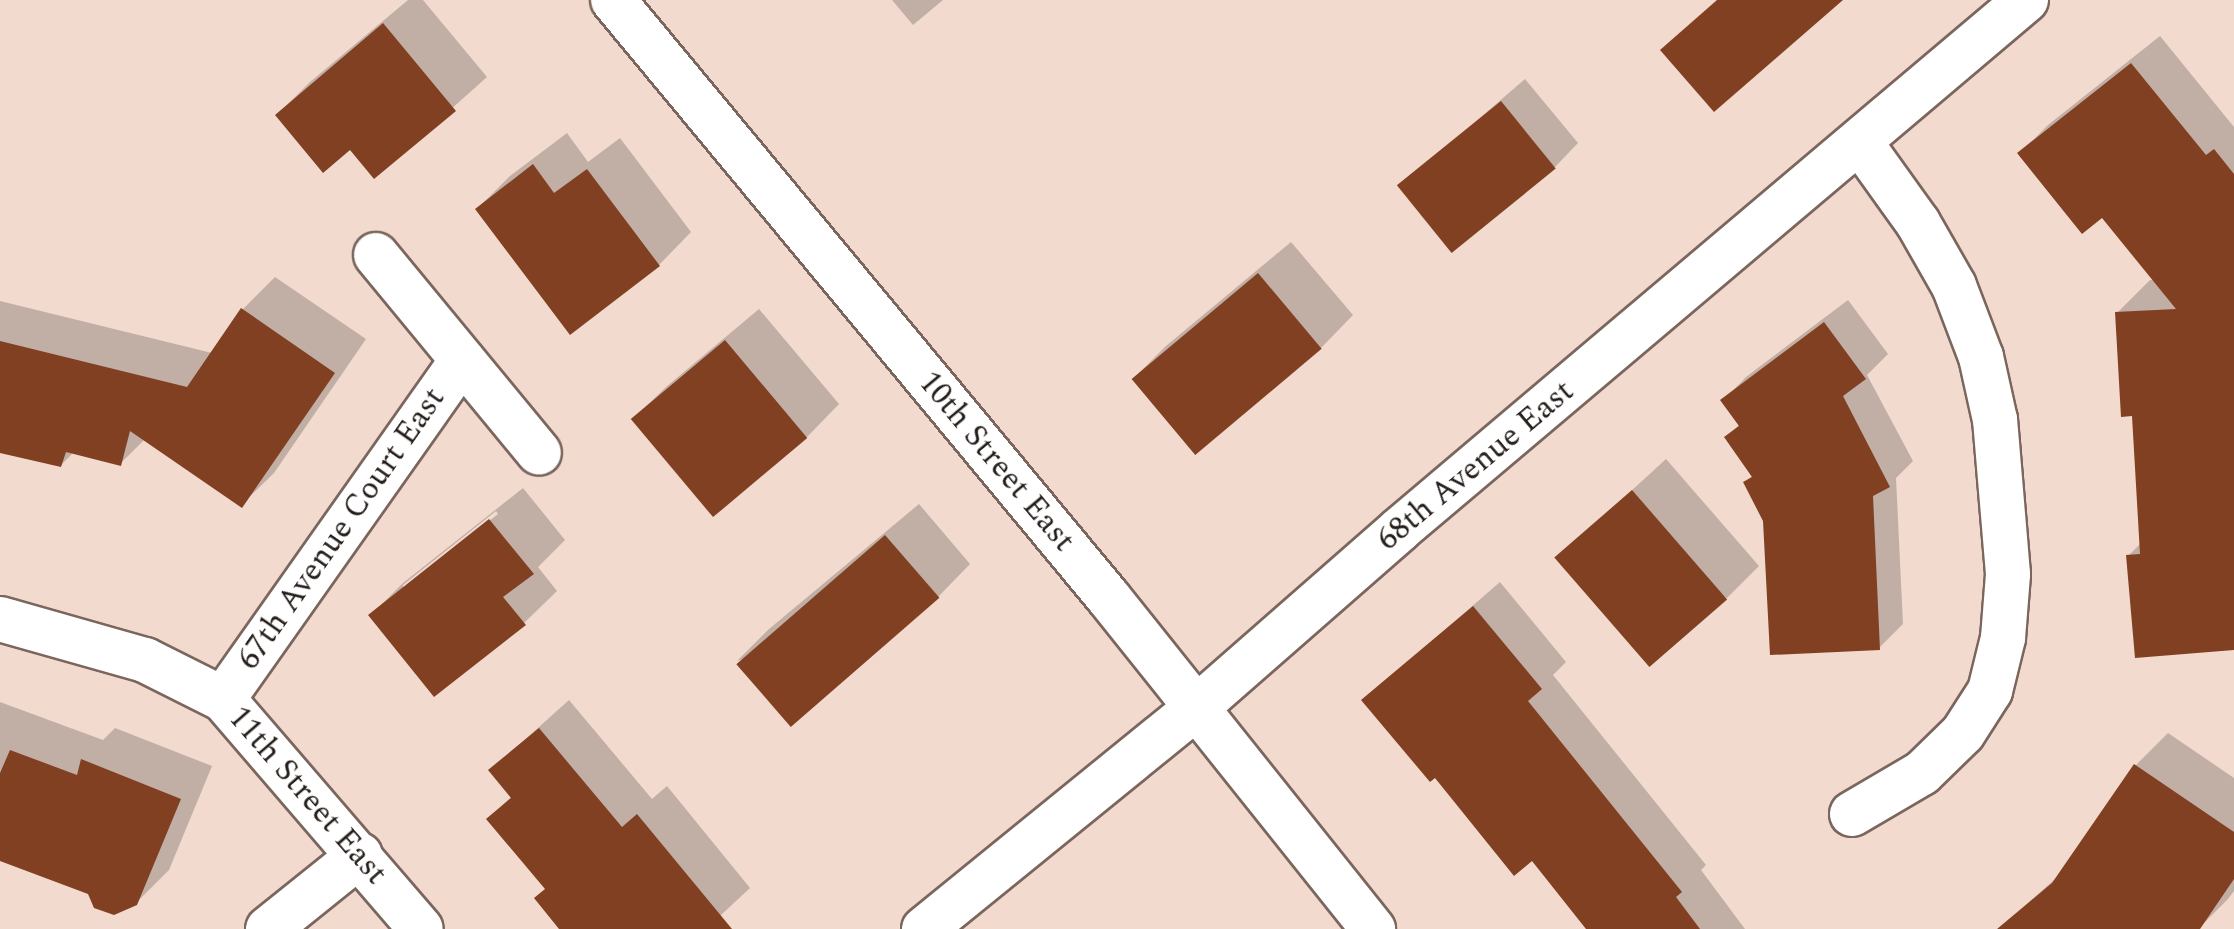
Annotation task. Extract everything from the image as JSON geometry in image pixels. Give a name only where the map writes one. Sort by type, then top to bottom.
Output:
[{"type":"street","name":"10th Street East","points":[[613,0],[1108,597],[1373,929]]},
{"type":"street","name":"68th Avenue East","points":[[924,929],[1196,708],[1399,530],[2026,0]]},
{"type":"street","points":[[1852,814],[1922,773],[1963,733],[1990,691],[2003,638],[2008,574],[1995,420],[1981,357],[1954,286],[1918,223],[1860,142]]},
{"type":"street","points":[[376,255],[539,453]]},
{"type":"street","name":"67th Avenue Court East","points":[[223,699],[462,360]]},
{"type":"street","name":"11th Street East","points":[[0,619],[145,660],[223,699],[421,929]]},
{"type":"street","points":[[268,929],[360,855]]},
{"type":"building","points":[[1717,0],[1843,0],[1714,112],[1660,50]]},
{"type":"building","points":[[383,23],[456,111],[374,179],[350,150],[323,173],[275,115]]},
{"type":"building","points":[[2131,63],[2206,155],[2214,149],[2234,174],[2234,650],[2135,658],[2126,555],[2140,554],[2132,416],[2121,417],[2115,312],[2176,309],[2102,218],[2082,234],[2017,153]]},
{"type":"building","points":[[1501,101],[1556,169],[1452,253],[1397,185]]},
{"type":"building","points":[[533,164],[554,193],[587,169],[660,266],[570,335],[475,209]]},
{"type":"building","points":[[1258,273],[1322,349],[1195,455],[1132,379]]},
{"type":"building","points":[[241,308],[335,373],[242,508],[130,431],[121,466],[66,452],[61,467],[0,453],[0,341],[187,387]]},
{"type":"building","points":[[1824,322],[1866,379],[1843,396],[1890,487],[1873,496],[1880,650],[1770,655],[1763,521],[1743,482],[1752,477],[1724,437],[1739,426],[1720,400]]},
{"type":"building","points":[[725,340],[807,438],[713,517],[631,419]]},
{"type":"building","points":[[1632,490],[1727,599],[1649,667],[1554,558]]},
{"type":"building","points":[[489,519],[534,574],[503,597],[526,625],[434,697],[368,615]]},
{"type":"building","points":[[885,535],[939,598],[791,727],[736,664]]},
{"type":"building","points":[[1473,606],[1542,689],[1528,701],[1682,892],[1676,897],[1700,929],[1586,929],[1532,861],[1514,876],[1435,778],[1430,782],[1361,700]]},
{"type":"building","points":[[539,728],[622,827],[637,814],[732,929],[559,929],[534,898],[545,889],[486,819],[511,798],[488,770]]},
{"type":"building","points":[[10,750],[77,775],[81,759],[181,799],[137,905],[114,915],[94,908],[88,894],[0,861],[0,773]]},
{"type":"building","points":[[2134,764],[2234,832],[2234,879],[2200,929],[1997,929],[2052,883]]}]
